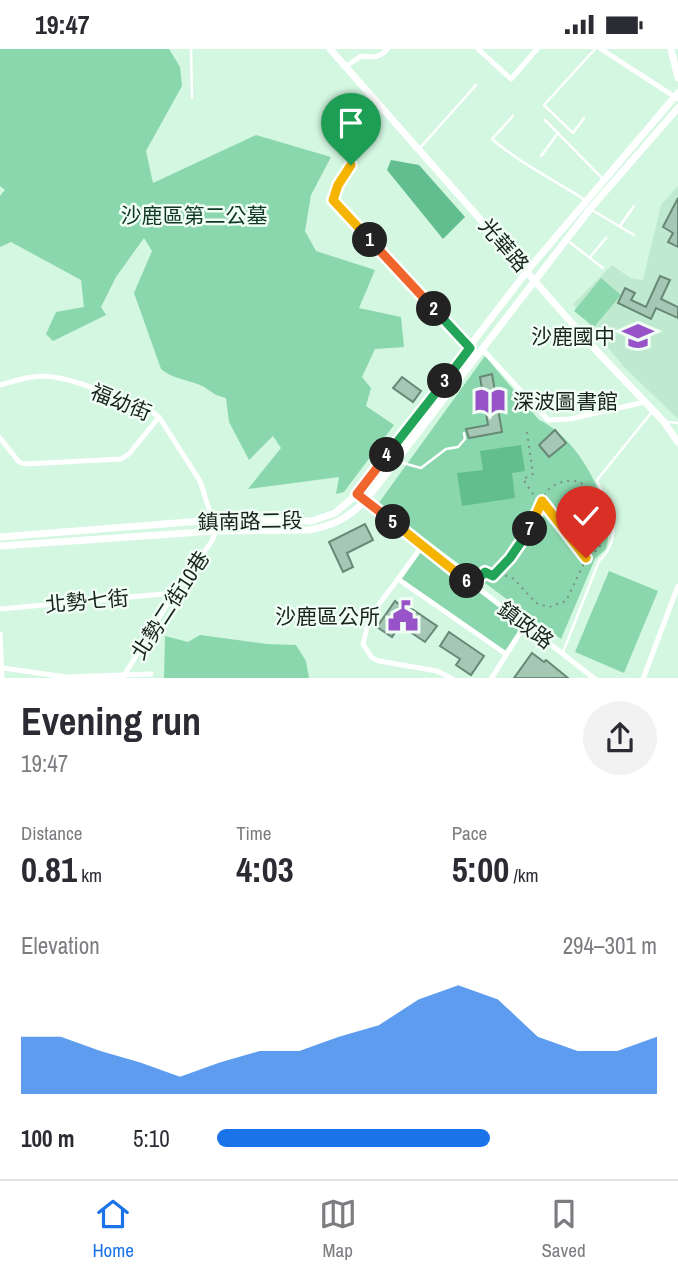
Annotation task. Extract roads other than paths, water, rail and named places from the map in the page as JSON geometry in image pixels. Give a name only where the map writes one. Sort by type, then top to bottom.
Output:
[{"type":"street","name":"光華路","points":[[330,49],[664,422],[678,442]]},
{"type":"street","points":[[345,67],[361,55],[376,57],[387,49]]},
{"type":"street","points":[[478,49],[511,79],[535,50]]},
{"type":"street","points":[[601,49],[632,72],[677,97]]},
{"type":"street","points":[[671,49],[678,78]]},
{"type":"street","name":"鎮南路二段","points":[[0,537],[214,520],[312,520],[335,513],[357,494],[584,200],[677,97]]},
{"type":"street","name":"鎮南路二段","points":[[0,546],[216,531],[323,528],[349,517],[366,500],[565,239],[678,109]]},
{"type":"street","points":[[351,165],[338,185],[333,200],[470,348]]},
{"type":"street","points":[[482,349],[548,420],[626,408],[645,402]]},
{"type":"street","name":"福幼街","points":[[0,385],[27,377],[44,376],[61,379],[147,408],[159,417],[200,481],[216,531]]},
{"type":"street","points":[[0,438],[19,463],[121,459],[129,454],[159,417]]},
{"type":"street","name":"鎮政路","points":[[357,494],[595,678]]},
{"type":"street","name":"北勢二街10巷","points":[[122,678],[216,531]]},
{"type":"street","points":[[422,545],[370,616],[363,644],[372,658],[379,661],[436,671],[453,678]]},
{"type":"street","points":[[398,579],[506,654]]},
{"type":"street","points":[[643,678],[676,601],[678,586]]},
{"type":"street","name":"北勢七街","points":[[0,609],[174,593]]},
{"type":"street","points":[[491,678],[525,625]]},
{"type":"street","points":[[0,634],[2,678]]},
{"type":"street","points":[[3,669],[66,677],[122,678],[151,674]]},
{"type":"lane","points":[[191,49],[192,98]]},
{"type":"lane","points":[[583,118],[573,133],[544,105],[595,49]]},
{"type":"lane","points":[[420,149],[476,85]]},
{"type":"lane","points":[[513,115],[492,139],[514,157],[529,163],[584,200]]},
{"type":"lane","points":[[545,120],[603,179]]},
{"type":"lane","points":[[541,156],[558,133]]},
{"type":"lane","points":[[619,227],[634,206]]},
{"type":"lane","points":[[590,209],[634,235]]},
{"type":"lane","points":[[589,258],[606,238]]},
{"type":"lane","points":[[565,239],[603,268]]},
{"type":"lane","points":[[563,653],[599,561],[612,543],[614,530],[611,516],[597,480],[653,411]]},
{"type":"lane","points":[[664,422],[678,423]]},
{"type":"lane","points":[[396,461],[421,468],[446,449],[458,447],[465,439],[464,433]]},
{"type":"place","name":"沙鹿國中","points":[[638,336]]},
{"type":"place","name":"深波圖書館","points":[[490,401]]},
{"type":"place","name":"沙鹿區公所","points":[[403,616]]},
{"type":"park label","name":"沙鹿區第二公墓","points":[[194,215]]}]
